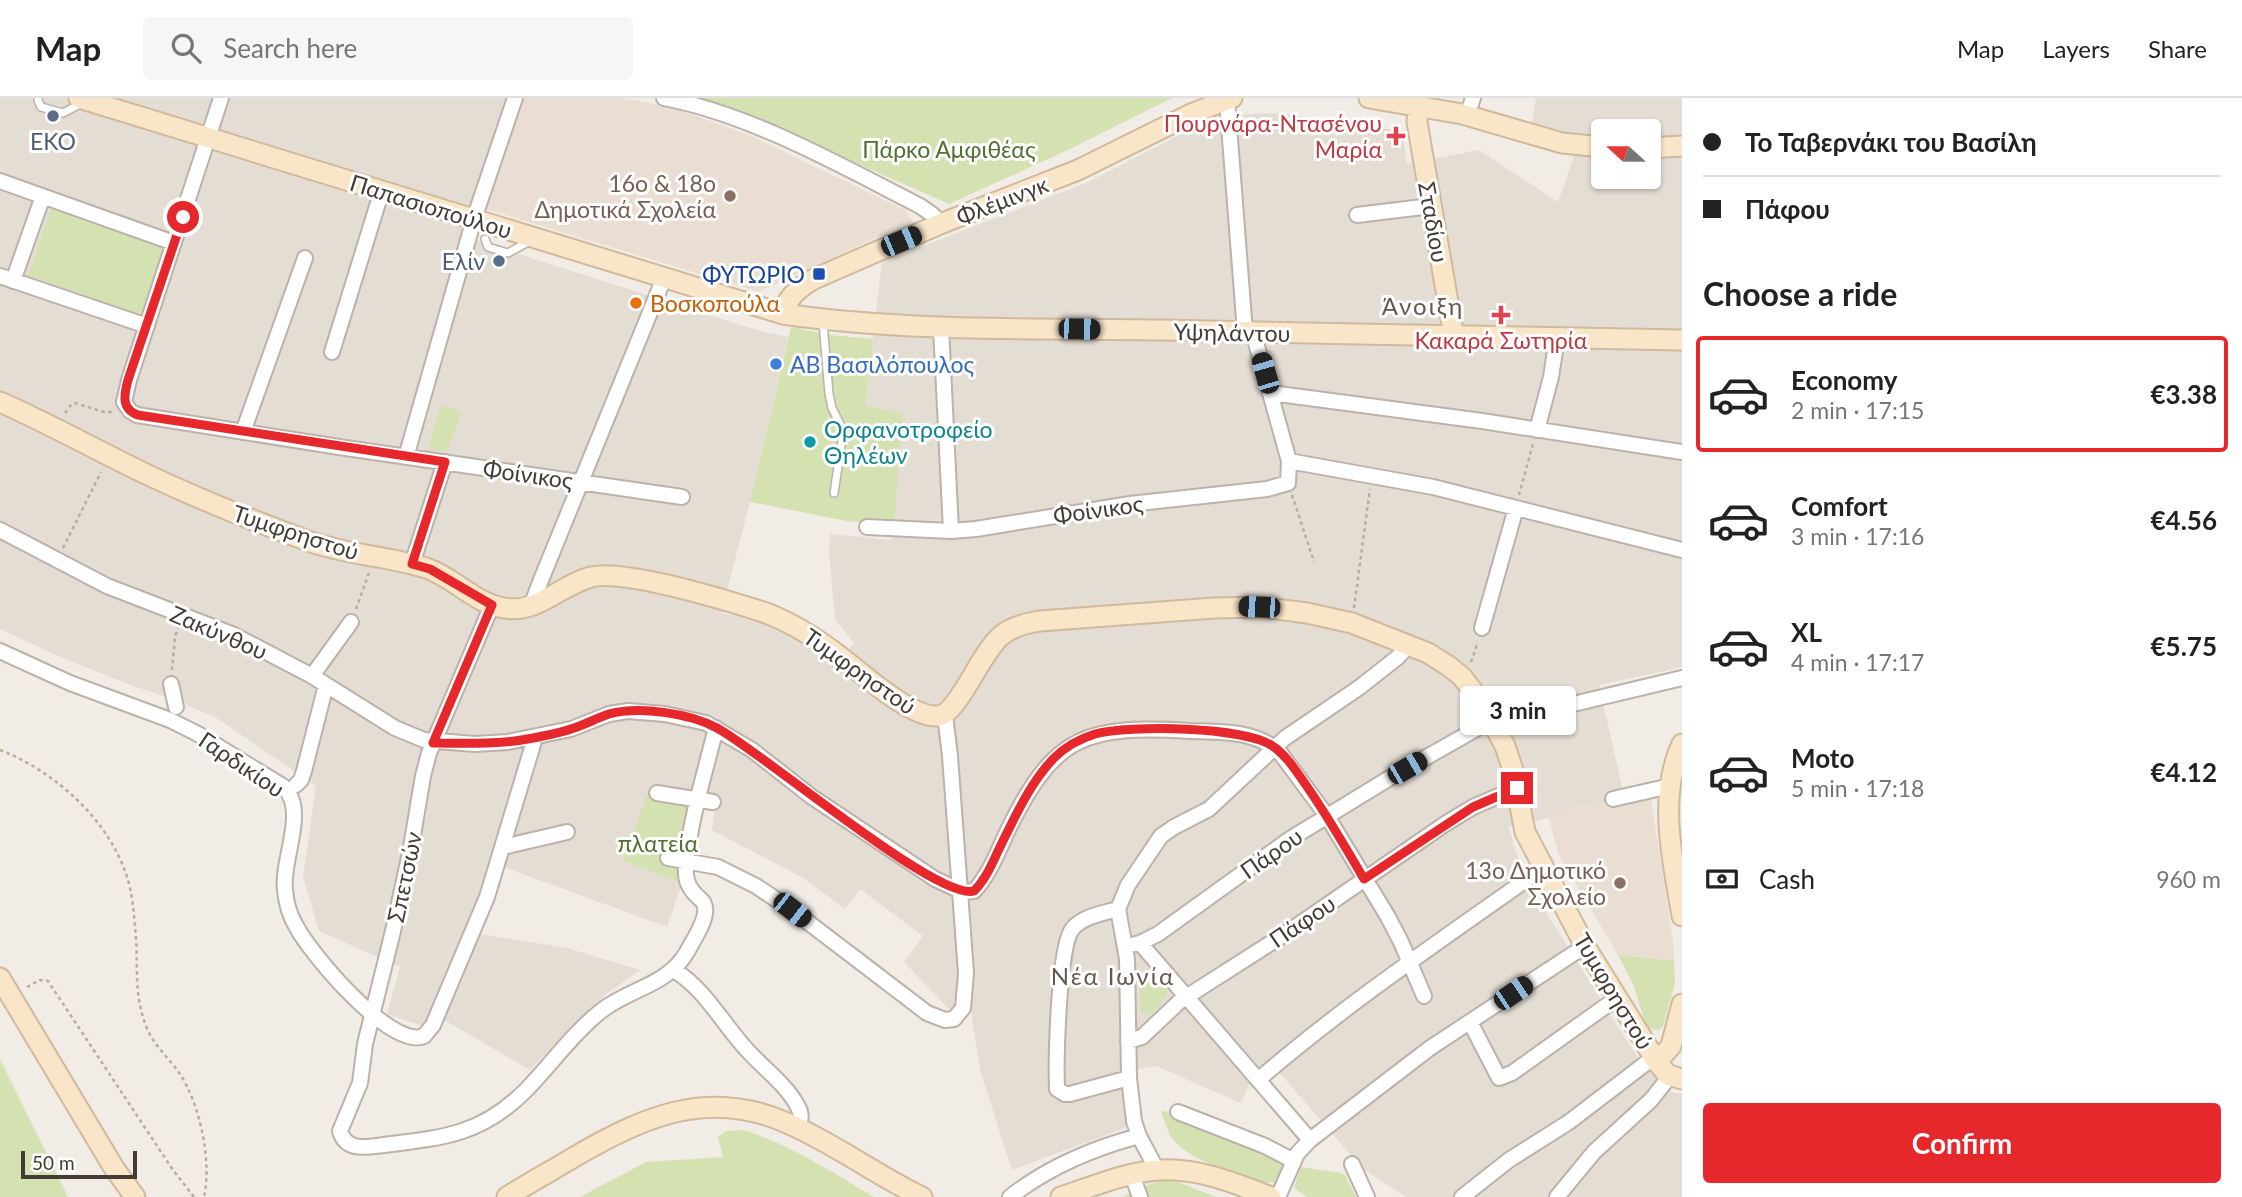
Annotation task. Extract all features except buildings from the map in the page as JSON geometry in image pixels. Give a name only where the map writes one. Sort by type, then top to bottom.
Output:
[{"type":"main road","points":[[1369,98],[1470,107],[1550,141],[1591,146]]},
{"type":"main road","name":"Παπασιοπούλου","points":[[83,99],[783,314]]},
{"type":"main road","name":"Φλέμινγκ","points":[[783,314],[786,303],[814,279],[940,224],[1078,170],[1169,124],[1230,99]]},
{"type":"main road","name":"Σταδίου","points":[[1423,103],[1417,122],[1454,337]]},
{"type":"main road","points":[[1661,147],[1682,146]]},
{"type":"main road","name":"Υψηλάντου","points":[[783,314],[823,320],[942,327],[1682,340]]},
{"type":"main road","name":"Τυμφρηστού","points":[[0,402],[208,502],[330,548],[430,569],[492,605],[518,609],[538,604],[581,581],[612,575],[659,584],[761,611],[796,627],[828,647],[916,712],[925,715],[945,715],[957,702],[975,669],[997,639],[1010,629],[1054,619],[1243,607],[1307,613],[1352,623],[1409,645],[1440,660],[1462,677],[1483,704],[1510,758],[1525,832],[1543,868],[1585,946],[1617,998],[1666,1068]]},
{"type":"main road","points":[[1682,744],[1670,786],[1670,832],[1682,916]]},
{"type":"main road","points":[[0,978],[114,1168],[135,1197]]},
{"type":"main road","points":[[1666,1068],[1669,1050],[1679,1042],[1682,1004]]},
{"type":"main road","points":[[507,1197],[628,1128],[695,1107],[729,1107],[765,1114],[798,1128],[922,1197]]},
{"type":"main road","points":[[1061,1197],[1132,1175],[1170,1169],[1212,1177],[1271,1197]]},
{"type":"street","points":[[43,196],[6,278],[147,326],[221,98]]},
{"type":"street","points":[[406,457],[474,219],[515,98]]},
{"type":"street","points":[[664,98],[732,118],[803,148],[920,206],[940,224]]},
{"type":"street","points":[[1230,99],[1249,332],[1271,393],[1289,461],[1288,483]]},
{"type":"street","points":[[0,181],[174,243]]},
{"type":"street","points":[[332,352],[382,190]]},
{"type":"street","points":[[1357,215],[1431,205]]},
{"type":"street","points":[[243,432],[305,258]]},
{"type":"street","points":[[538,604],[533,601],[541,580],[664,278]]},
{"type":"street","name":"Φοίνικος","points":[[147,326],[124,402],[138,415],[682,496]]},
{"type":"street","points":[[942,327],[951,531]]},
{"type":"street","points":[[1537,430],[1558,338]]},
{"type":"street","points":[[1271,393],[1682,452]]},
{"type":"street","points":[[1289,461],[1433,487],[1682,550]]},
{"type":"street","points":[[412,564],[445,462]]},
{"type":"street","name":"Φοίνικος","points":[[867,527],[951,531],[976,529],[1130,504],[1267,489],[1288,483]]},
{"type":"street","points":[[1482,628],[1516,508]]},
{"type":"street","name":"Ζακύνθου","points":[[0,530],[130,596],[234,635],[312,676],[395,728],[433,743]]},
{"type":"street","name":"Σπετσών","points":[[492,605],[433,743],[423,776],[410,852],[365,1044],[360,1083],[340,1131],[347,1143],[356,1147],[434,1140],[485,1122],[526,1090],[600,1012],[674,970]]},
{"type":"street","points":[[312,676],[351,622]]},
{"type":"street","points":[[1310,1140],[1187,996],[1133,944],[1118,909],[1128,884],[1161,836],[1209,809],[1274,747],[1360,687],[1409,645]]},
{"type":"street","name":"Γαρδικίου","points":[[0,651],[79,687],[170,720],[198,734],[284,787],[291,796],[294,812],[284,882],[291,916],[299,931],[345,988],[373,1016],[410,1037],[420,1038],[430,1030],[487,897],[535,738]]},
{"type":"street","points":[[1527,715],[1682,678]]},
{"type":"street","points":[[171,684],[176,707]]},
{"type":"street","points":[[296,785],[304,771],[326,685]]},
{"type":"street","points":[[433,743],[491,744],[535,738],[571,729],[609,714],[633,711],[688,718],[716,728],[752,750],[860,830],[935,879],[958,890],[970,892],[979,885],[1039,777],[1056,755],[1085,737],[1111,731],[1179,730],[1247,736],[1274,747],[1300,776],[1395,929],[1424,996]]},
{"type":"street","points":[[668,858],[718,867],[756,886],[792,910],[927,1013],[946,1020],[958,1017],[963,1008],[966,987],[945,715]]},
{"type":"street","name":"Πάρου","points":[[1133,944],[1158,934],[1290,839],[1327,816],[1466,734],[1493,722]]},
{"type":"street","points":[[716,728],[706,801],[686,863],[687,884],[703,901],[705,911],[687,952],[674,970],[702,992],[748,1051],[791,1098],[801,1115],[798,1128]]},
{"type":"street","points":[[1613,799],[1670,786]]},
{"type":"street","name":"Πάφου","points":[[1128,1041],[1142,1037],[1187,996],[1288,932],[1473,807],[1517,788]]},
{"type":"street","points":[[657,793],[706,801]]},
{"type":"street","points":[[503,847],[567,832]]},
{"type":"street","points":[[1258,1080],[1410,962],[1543,868]]},
{"type":"street","points":[[1118,909],[1079,922],[1068,936],[1063,961],[1057,1089],[1070,1094],[1129,1078]]},
{"type":"street","points":[[1133,944],[1128,1041],[1129,1078],[1134,1121],[1157,1170]]},
{"type":"street","points":[[1278,1197],[1294,1161],[1310,1140],[1430,1048],[1585,946]]},
{"type":"street","points":[[1470,1022],[1499,1078],[1512,1073],[1617,998]]},
{"type":"street","points":[[1462,1197],[1509,1160],[1569,1122],[1666,1068],[1666,1084],[1594,1152],[1557,1197]]},
{"type":"street","points":[[1178,1112],[1265,1146],[1294,1161]]},
{"type":"street","points":[[1010,1197],[1057,1168],[1118,1141],[1139,1136]]},
{"type":"street","points":[[1352,1164],[1367,1197]]},
{"type":"street","points":[[1132,1175],[1140,1197]]},
{"type":"lane","points":[[38,100],[41,107],[63,113],[83,99]]},
{"type":"lane","points":[[485,239],[488,247],[508,253],[535,238]]},
{"type":"lane","points":[[823,320],[829,394],[832,408],[841,426],[842,440],[834,493]]},
{"type":"path","points":[[58,429],[65,411],[75,403],[104,412]]},
{"type":"path","points":[[1516,508],[1537,430]]},
{"type":"path","points":[[57,560],[109,456]]},
{"type":"path","points":[[1352,623],[1371,476]]},
{"type":"path","points":[[1288,483],[1314,562]]},
{"type":"path","points":[[351,622],[375,556]]},
{"type":"path","points":[[171,684],[175,637],[182,616]]},
{"type":"path","points":[[1462,677],[1473,658],[1482,628]]},
{"type":"path","points":[[0,750],[41,770],[69,793],[106,834],[116,850],[132,897],[138,1002],[146,1029],[179,1073],[193,1097],[205,1158],[207,1185],[204,1197]]},
{"type":"path","points":[[11,996],[40,980],[48,982],[173,1170],[194,1197]]},
{"type":"shaded area","points":[[0,98],[508,98],[462,236],[760,331],[788,337],[721,613],[756,620],[785,632],[836,667],[854,643],[835,619],[830,534],[892,540],[903,414],[865,406],[882,262],[1086,183],[1201,124],[1248,114],[1279,113],[1402,131],[1407,164],[1479,150],[1558,202],[1581,136],[1562,131],[1531,129],[1536,98],[1682,98],[1682,667],[1599,685],[1623,791],[1605,796],[1606,803],[1561,811],[1549,818],[1509,827],[1515,850],[1535,895],[1634,1052],[1664,1089],[1682,1093],[1682,1197],[1406,1197],[1362,1168],[1271,1063],[1251,1080],[1241,1103],[1156,1066],[1122,1072],[1130,1126],[1012,1170],[980,1070],[971,1012],[949,1009],[904,962],[923,936],[860,889],[845,909],[803,878],[712,830],[717,797],[651,786],[623,861],[682,883],[667,927],[493,863],[467,932],[567,948],[640,970],[606,994],[530,1070],[434,1014],[423,1026],[387,1014],[400,967],[319,931],[303,877],[316,786],[215,717],[60,657],[0,629]]},
{"type":"shaded area","name":"16ο & 18ο Δημοτικά Σχολεία","points":[[522,98],[622,98],[668,106],[749,135],[905,210],[912,221],[759,292],[486,209]]},
{"type":"shaded area","name":"13ο Δημοτικό Σχολείο","points":[[1651,799],[1674,961],[1618,955],[1558,853],[1549,818],[1561,811],[1606,803],[1608,809]]},
{"type":"green space","name":"Πάρκο Αμφιθέας","points":[[693,98],[1172,98],[1068,150],[949,204],[761,121]]},
{"type":"green space","points":[[52,207],[165,247],[141,315],[28,275]]},
{"type":"green space","points":[[791,327],[831,335],[873,339],[865,406],[903,413],[894,526],[847,521],[750,502]]},
{"type":"green space","points":[[441,405],[462,412],[447,451],[428,449]]},
{"type":"green space","name":"πλατεία","points":[[647,795],[694,804],[682,883],[623,861]]},
{"type":"green space","points":[[1618,955],[1674,961],[1675,983],[1663,1026],[1659,1030],[1646,1025],[1633,984]]},
{"type":"green space","points":[[1151,969],[1168,992],[1153,1014],[1140,1011],[1139,976]]},
{"type":"green space","points":[[0,1059],[68,1197],[0,1197]]},
{"type":"green space","points":[[1165,1111],[1284,1163],[1278,1183],[1262,1182],[1240,1175],[1192,1155],[1170,1136],[1161,1112]]},
{"type":"green space","points":[[743,1130],[793,1150],[874,1197],[580,1197],[646,1162],[723,1157],[718,1137],[726,1131]]},
{"type":"green space","points":[[1301,1167],[1345,1175],[1356,1197],[1307,1197],[1294,1188]]},
{"type":"green space","points":[[1162,1181],[1178,1182],[1216,1197],[1123,1197]]},
{"type":"place","name":"ΕΚΟ","points":[[53,116]]},
{"type":"place","name":"Πουρνάρα-Ντασένου Μαρία","points":[[1396,136]]},
{"type":"place","name":"16ο & 18ο Δημοτικά Σχολεία","points":[[730,196]]},
{"type":"place","name":"Ελίν","points":[[499,261]]},
{"type":"place","name":"ΦΥΤΩΡΙΟ","points":[[819,274]]},
{"type":"place","name":"Βοσκοπούλα","points":[[636,303]]},
{"type":"place","name":"Κακαρά Σωτηρία","points":[[1501,315]]},
{"type":"place","name":"ΑΒ Βασιλόπουλος","points":[[776,364]]},
{"type":"place","name":"Ορφανοτροφείο Θηλέων","points":[[810,442]]},
{"type":"place","name":"13ο Δημοτικό Σχολείο","points":[[1620,883]]},
{"type":"district","name":"Άνοιξη","points":[[1423,305]]},
{"type":"district","name":"Νέα Ιωνία","points":[[1113,975]]},
{"type":"route","points":[[183,217],[128,380],[124,402],[130,411],[138,415],[445,462],[412,564],[430,569],[492,605],[433,743],[508,743],[571,729],[609,714],[628,711],[698,720],[752,750],[812,797],[935,879],[967,892],[974,891],[987,874],[1027,794],[1056,755],[1085,737],[1111,731],[1179,730],[1234,734],[1253,737],[1274,747],[1300,776],[1364,879],[1473,807],[1517,788]]}]
